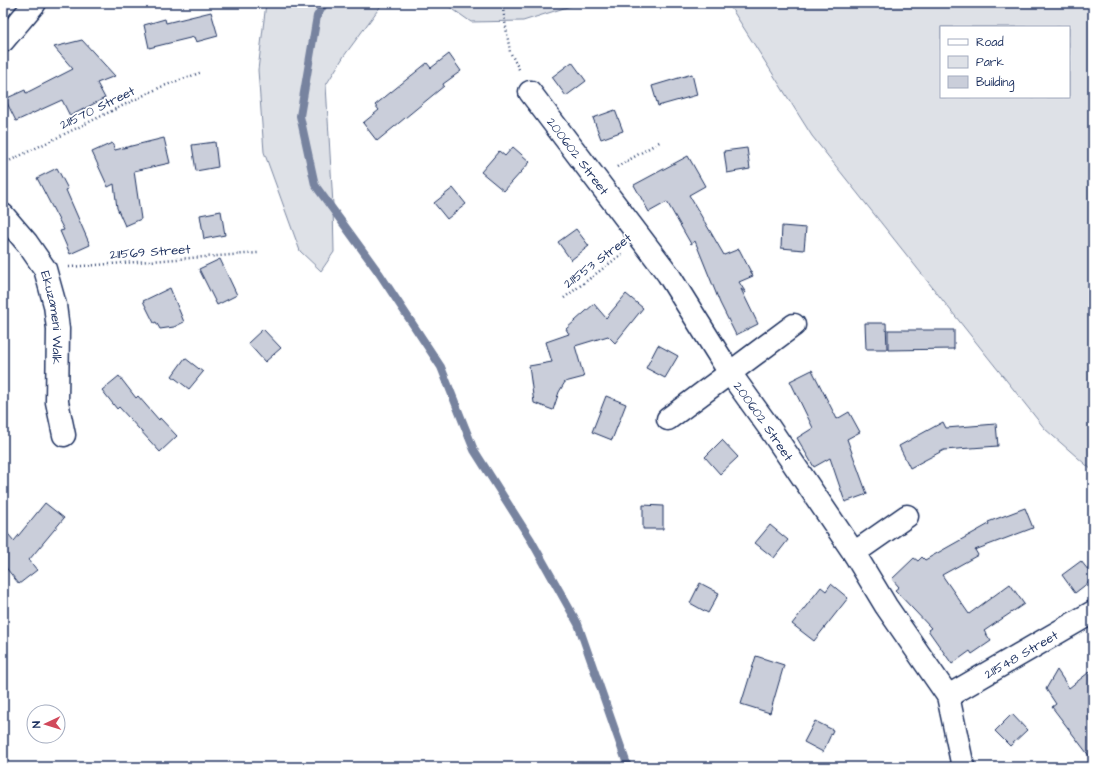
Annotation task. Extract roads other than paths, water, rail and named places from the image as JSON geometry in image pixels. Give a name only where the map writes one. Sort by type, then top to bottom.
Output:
[{"type":"street","points":[[3,40],[34,3]]},
{"type":"street","name":"200602 Street","points":[[530,92],[668,274],[730,373],[768,426],[854,553],[886,606],[948,696],[963,767]]},
{"type":"street","name":"Ekuzameni Walk","points":[[3,215],[27,243],[45,268],[55,305],[58,329],[57,402],[64,434]]},
{"type":"street","points":[[668,419],[794,325]]},
{"type":"street","points":[[854,553],[907,516]]},
{"type":"street","name":"211548 Street","points":[[948,696],[1093,612]]},
{"type":"waterway","points":[[325,3],[317,16],[300,116],[315,185],[379,273],[441,367],[474,450],[531,540],[578,624],[628,767]]}]
